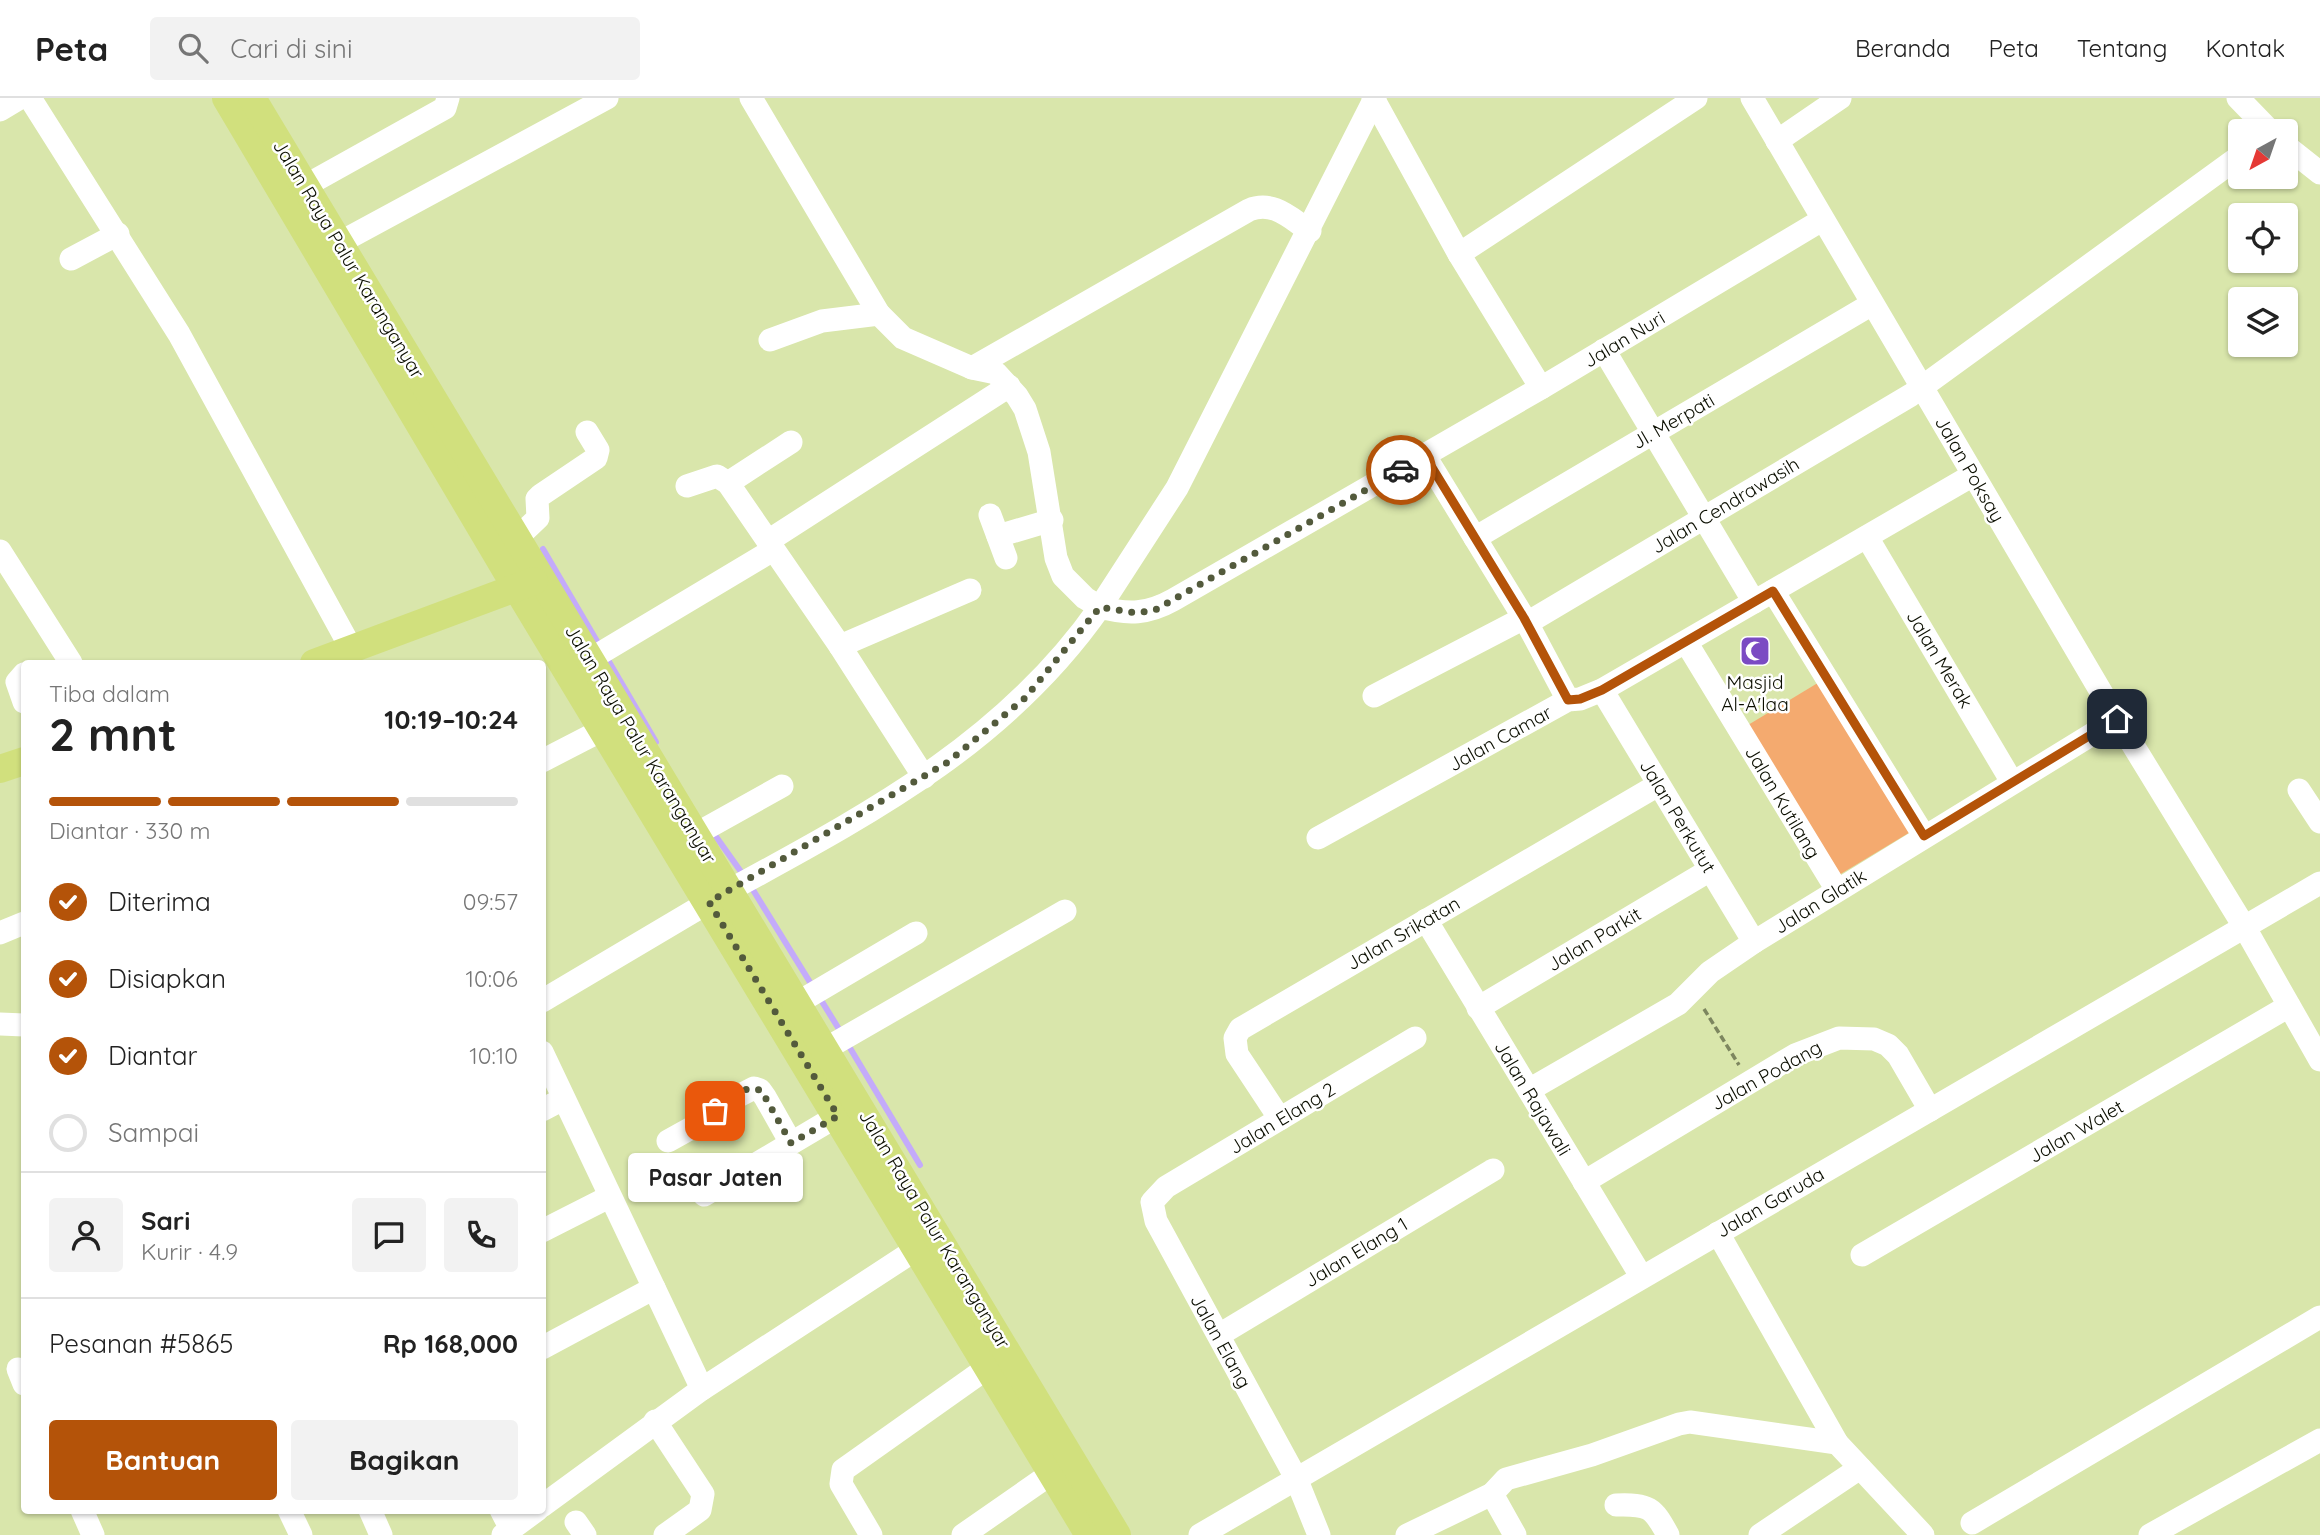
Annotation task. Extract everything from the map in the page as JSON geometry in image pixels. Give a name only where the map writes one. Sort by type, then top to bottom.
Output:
[{"type":"main road","name":"Jalan Raya Palur Karanganyar","points":[[226,98],[345,240],[517,538],[528,583],[600,654],[696,834],[839,1040],[848,1109]]},
{"type":"main road","name":"Jalan Raya Palur Karanganyar","points":[[252,98],[319,178],[345,240],[604,729],[696,834]]},
{"type":"main road","points":[[326,660],[347,655],[528,583]]},
{"type":"main road","points":[[0,769],[21,762]]},
{"type":"main road","name":"Jalan Raya Palur Karanganyar","points":[[733,888],[848,1109],[927,1243],[1117,1535]]},
{"type":"main road","name":"Jalan Raya Palur Karanganyar","points":[[927,1243],[988,1368],[1090,1535]]},
{"type":"street","points":[[0,110],[20,98]]},
{"type":"street","points":[[30,98],[180,334],[347,655]]},
{"type":"street","points":[[319,178],[445,108],[447,98]]},
{"type":"street","points":[[345,240],[607,98]]},
{"type":"street","points":[[751,98],[878,314],[903,338],[972,368],[996,373],[1025,409],[1039,452],[1056,558],[1063,576],[1085,598],[1100,607]]},
{"type":"street","points":[[1459,254],[1696,98]]},
{"type":"street","name":"Jalan Poksay","points":[[1752,98],[2117,719],[2245,928],[2320,1060]]},
{"type":"street","points":[[1777,141],[1840,98]]},
{"type":"street","points":[[2238,98],[2258,119]]},
{"type":"street","points":[[1374,99],[1459,254],[1541,388]]},
{"type":"street","points":[[546,999],[948,762],[1025,698],[1100,607],[1177,488],[1310,231],[1374,99]]},
{"type":"street","points":[[2298,156],[2320,173]]},
{"type":"street","name":"Jalan Cendrawasih","points":[[1374,696],[1525,620],[1704,517],[1922,386],[2228,165]]},
{"type":"street","points":[[972,368],[1261,205],[1274,208],[1310,231]]},
{"type":"street","name":"Jalan Nuri","points":[[1100,607],[1127,613],[1155,610],[1425,456],[1822,220]]},
{"type":"street","points":[[71,259],[118,233]]},
{"type":"street","name":"Jl. Merpati","points":[[1475,538],[1872,304]]},
{"type":"street","points":[[770,340],[822,321],[878,314]]},
{"type":"street","points":[[1604,350],[1704,517],[1763,597],[1924,836]]},
{"type":"street","points":[[600,654],[771,545],[1009,386]]},
{"type":"street","points":[[517,538],[538,519],[537,499],[596,458],[598,450],[587,432]]},
{"type":"street","points":[[728,482],[791,442]]},
{"type":"street","points":[[1425,456],[1525,620],[1568,700]]},
{"type":"street","name":"Jalan Camar","points":[[1318,838],[1568,700],[1580,699],[1602,690],[1973,475]]},
{"type":"street","points":[[687,486],[717,476],[728,482],[840,646],[924,777]]},
{"type":"street","points":[[990,515],[1006,558]]},
{"type":"street","points":[[998,536],[1052,520]]},
{"type":"street","name":"Jalan Merak","points":[[1867,537],[2012,782]]},
{"type":"street","points":[[0,551],[60,660]]},
{"type":"street","points":[[840,646],[970,590]]},
{"type":"street","name":"Jalan Kutilang","points":[[1686,642],[1837,890]]},
{"type":"street","points":[[21,677],[16,682],[21,694]]},
{"type":"street","name":"Jalan Perkutut","points":[[1602,690],[1754,942]]},
{"type":"street","name":"Jalan Glatik","points":[[1529,1090],[1678,1004],[1693,992],[1710,972],[1754,942],[2117,719]]},
{"type":"street","points":[[546,759],[604,729]]},
{"type":"street","name":"Jalan Srikatan","points":[[1280,1119],[1237,1054],[1234,1045],[1237,1032],[1245,1024],[1658,785]]},
{"type":"street","points":[[696,834],[782,786]]},
{"type":"street","points":[[2299,790],[2320,822]]},
{"type":"street","name":"Jalan Parkit","points":[[1478,1008],[1710,870]]},
{"type":"street","name":"Jalan Garuda","points":[[1199,1535],[2320,883]]},
{"type":"street","points":[[839,1040],[1065,911]]},
{"type":"street","name":"Jalan Rajawali","points":[[1426,920],[1641,1276]]},
{"type":"street","points":[[0,933],[21,924]]},
{"type":"street","points":[[810,995],[916,933]]},
{"type":"street","name":"Jalan Walet","points":[[1862,1255],[2289,1006]]},
{"type":"street","points":[[0,1024],[21,1025]]},
{"type":"street","name":"Jalan Elang 2","points":[[1152,1202],[1166,1187],[1415,1038]]},
{"type":"street","name":"Jalan Podang","points":[[1584,1182],[1749,1081],[1819,1044],[1839,1038],[1874,1039],[1888,1045],[1898,1055],[1930,1110]]},
{"type":"street","points":[[546,1061],[608,1197],[702,1388]]},
{"type":"street","points":[[668,1141],[704,1121],[721,1105],[754,1088],[761,1090],[791,1143]]},
{"type":"street","points":[[546,1108],[564,1100]]},
{"type":"street","points":[[705,1195],[848,1109]]},
{"type":"street","name":"Jalan Elang 1","points":[[1219,1335],[1493,1170]]},
{"type":"street","points":[[546,1229],[608,1197]]},
{"type":"street","name":"Jalan Elang","points":[[1152,1202],[1156,1221],[1296,1478],[1319,1535]]},
{"type":"street","points":[[1718,1233],[1837,1443],[1923,1535]]},
{"type":"street","points":[[546,1503],[702,1388],[927,1243]]},
{"type":"street","points":[[546,1346],[654,1287]]},
{"type":"street","points":[[1972,1523],[2320,1317]]},
{"type":"street","points":[[871,1535],[841,1484],[843,1470],[988,1368]]},
{"type":"street","points":[[655,1421],[704,1494],[700,1510],[677,1532]]},
{"type":"street","points":[[1407,1535],[1492,1494],[1506,1479],[1592,1455],[1690,1422],[1837,1443]]},
{"type":"street","points":[[2150,1535],[2320,1440]]},
{"type":"street","points":[[1760,1535],[1860,1468]]},
{"type":"street","points":[[963,1535],[1052,1473]]},
{"type":"street","points":[[1492,1494],[1515,1535]]},
{"type":"street","points":[[1616,1505],[1647,1507],[1656,1513],[1668,1535]]},
{"type":"street","points":[[84,1514],[93,1535]]},
{"type":"street","points":[[291,1514],[301,1535]]},
{"type":"street","points":[[372,1514],[382,1535]]},
{"type":"street","points":[[505,1525],[528,1514]]},
{"type":"path","points":[[1693,992],[1749,1081]]},
{"type":"shaded area","points":[[1821,681],[1912,831],[1834,878],[1743,728]]},
{"type":"waterway","points":[[543,549],[656,742]]},
{"type":"waterway","points":[[712,831],[744,876]]},
{"type":"waterway","points":[[750,885],[842,1034]]},
{"type":"waterway","points":[[847,1043],[920,1165]]},
{"type":"way so far","points":[[715,1111],[747,1089],[761,1090],[791,1143],[838,1116],[709,902],[948,762],[1025,698],[1054,667],[1100,607],[1136,613],[1155,610],[1401,470]]},
{"type":"place","name":"Masjid Al-A'laa","points":[[1755,651]]},
{"type":"place","name":"Pasar Jaten","points":[[715,1111]]},
{"type":"route","points":[[1401,470],[1425,456],[1524,618],[1568,700],[1580,699],[1602,690],[1773,591],[1924,836],[2117,719]]}]
